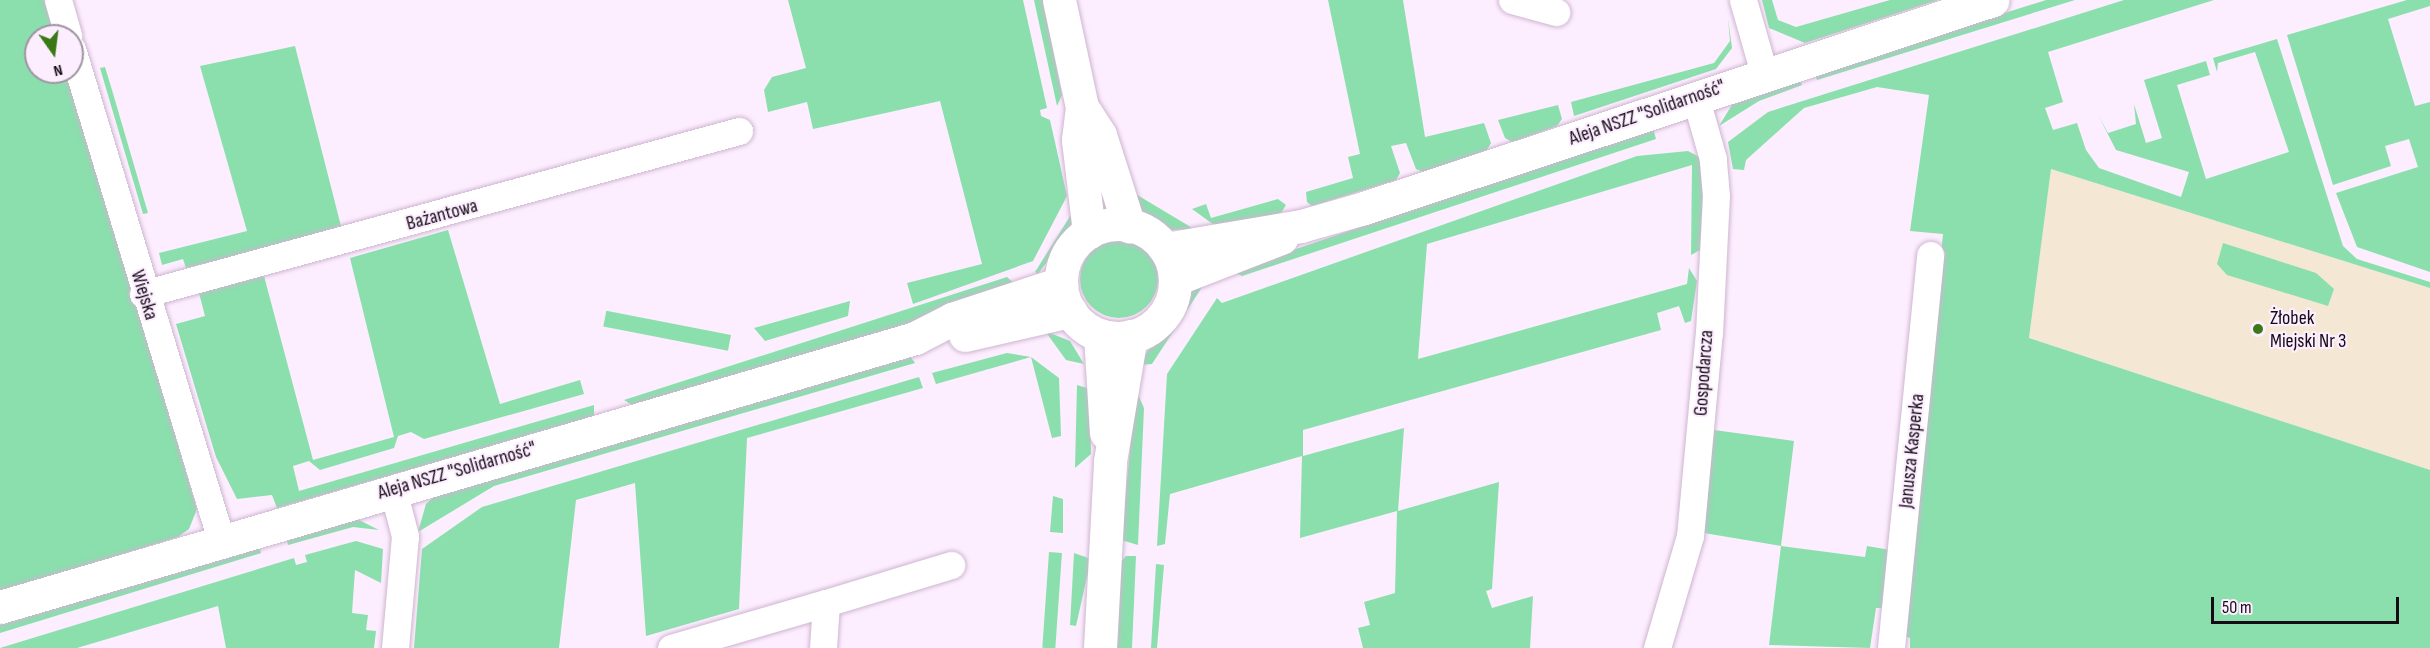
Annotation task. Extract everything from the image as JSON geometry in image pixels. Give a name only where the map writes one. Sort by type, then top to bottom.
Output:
[{"type":"street","points":[[58,0],[65,24]]},
{"type":"street","points":[[1059,0],[1082,107],[1078,140],[1089,232]]},
{"type":"street","points":[[1512,0],[1556,12]]},
{"type":"street","points":[[1743,0],[1764,73]]},
{"type":"street","name":"Aleja NSZZ \"Solidarność\"","points":[[1170,264],[1254,251],[1301,226],[1993,0]]},
{"type":"street","name":"Wiejska","points":[[82,84],[143,294],[220,540]]},
{"type":"street","name":"Gospodarcza","points":[[1657,648],[1690,536],[1709,333],[1716,196],[1713,159],[1695,96]]},
{"type":"street","points":[[1082,107],[1100,135],[1130,225]]},
{"type":"street","name":"Bażantowa","points":[[143,294],[739,131]]},
{"type":"street","points":[[1130,225],[1152,236],[1170,264],[1163,315],[1115,336],[1065,297],[1069,253],[1089,232],[1130,225]]},
{"type":"street","name":"Janusza Kasperka","points":[[1891,648],[1930,255]]},
{"type":"street","name":"Aleja NSZZ \"Solidarność\"","points":[[0,607],[220,540],[915,338],[961,336],[1065,297]]},
{"type":"street","points":[[1100,648],[1115,336]]},
{"type":"street","points":[[393,490],[405,536],[395,648]]},
{"type":"street","points":[[671,648],[951,565]]},
{"type":"street","points":[[823,648],[826,603]]},
{"type":"shaded area","points":[[2051,169],[2430,288],[2430,470],[2029,338]]},
{"type":"green space","points":[[0,0],[46,0],[53,24],[24,24],[24,84],[72,84],[197,509],[189,529],[178,537],[0,592]]},
{"type":"green space","points":[[788,0],[1023,0],[1047,108],[1040,110],[1041,116],[1050,120],[1067,196],[1033,261],[913,304],[907,283],[982,264],[940,101],[813,129],[807,102],[768,112],[764,90],[772,77],[806,68]]},
{"type":"green space","points":[[1034,0],[1043,0],[1062,95],[1057,106]]},
{"type":"green space","points":[[1328,0],[1403,0],[1425,137],[1484,123],[1491,143],[1487,150],[1423,172],[1416,169],[1406,143],[1391,146],[1400,173],[1396,180],[1312,206],[1307,202],[1306,192],[1353,178],[1348,157],[1360,154]]},
{"type":"green space","points":[[1762,0],[1772,0],[1778,20],[1796,27],[1890,0],[1938,0],[1805,43],[1769,28]]},
{"type":"green space","points":[[2046,0],[2075,0],[1817,80],[1815,73]]},
{"type":"green space","points":[[2124,0],[2214,0],[2048,52],[2063,102],[2045,108],[2053,130],[2077,123],[2086,150],[2099,168],[2181,197],[2189,172],[2116,150],[2098,115],[2108,133],[2136,124],[2134,104],[2146,143],[2162,138],[2144,80],[2206,61],[2210,75],[2177,85],[2206,179],[2289,152],[2255,52],[2218,63],[2217,72],[2213,58],[2277,39],[2343,246],[2357,259],[2430,282],[2430,288],[2051,169],[2029,338],[2430,470],[2430,648],[1910,648],[1910,638],[1904,636],[1943,234],[1910,231],[1929,95],[1877,87],[1804,108],[1746,160],[1744,170],[1733,169],[1728,142],[1768,112]]},
{"type":"green space","points":[[2407,0],[2430,0],[2430,6],[2388,19],[2415,106],[2430,102],[2430,272],[2357,247],[2336,193],[2418,167],[2409,139],[2385,146],[2391,166],[2333,185],[2287,35]]},
{"type":"green space","points":[[1728,18],[1732,48],[1716,69],[1574,116],[1571,102],[1714,63],[1730,41]]},
{"type":"green space","points":[[295,46],[342,230],[186,268],[183,259],[162,265],[159,253],[247,231],[200,66]]},
{"type":"green space","points":[[105,67],[148,213],[143,214],[100,68]]},
{"type":"green space","points":[[1800,78],[1802,85],[1759,101],[1719,126],[1735,100]]},
{"type":"green space","points":[[1558,105],[1562,119],[1557,126],[1512,142],[1505,138],[1498,120]]},
{"type":"green space","points":[[1653,128],[1656,139],[1242,276],[1231,271]]},
{"type":"green space","points":[[1688,151],[1701,158],[1705,175],[1702,249],[1691,255],[1692,165],[1427,244],[1418,359],[1687,284],[1689,268],[1697,281],[1691,321],[1685,323],[1679,306],[1657,313],[1661,330],[1303,430],[1303,456],[1404,428],[1398,511],[1499,482],[1492,589],[1486,591],[1492,608],[1533,596],[1530,648],[1363,648],[1358,628],[1370,625],[1364,602],[1395,593],[1397,511],[1300,538],[1302,456],[1170,494],[1165,544],[1157,546],[1167,374],[1217,298],[1222,303],[1637,156]]},
{"type":"green space","points":[[1129,190],[1193,229],[1168,230],[1152,221],[1137,208]]},
{"type":"green space","points":[[1278,199],[1286,205],[1281,213],[1217,227],[1192,209],[1206,204],[1211,218]]},
{"type":"green space","points":[[1074,210],[1073,226],[1038,274],[1035,272]]},
{"type":"green space","points":[[448,230],[500,404],[580,380],[584,394],[424,439],[411,432],[398,436],[394,448],[320,470],[309,461],[293,466],[299,491],[594,405],[594,416],[277,508],[272,495],[237,499],[216,457],[176,324],[205,316],[199,293],[264,276],[313,460],[394,437],[350,258]]},
{"type":"green space","points":[[1111,240],[1127,240],[1141,246],[1152,257],[1158,271],[1158,287],[1152,301],[1141,312],[1127,318],[1111,318],[1097,312],[1086,301],[1080,287],[1080,271],[1086,257],[1097,246]]},
{"type":"green space","points":[[2223,243],[2316,273],[2334,289],[2328,306],[2227,275],[2217,264]]},
{"type":"green space","points":[[1007,277],[1015,284],[893,329],[632,405],[624,400]]},
{"type":"green space","points":[[1206,281],[1152,364],[1138,365],[1189,293]]},
{"type":"green space","points":[[850,301],[848,316],[765,341],[754,328]]},
{"type":"green space","points":[[606,311],[731,335],[728,351],[603,326]]},
{"type":"green space","points":[[1045,331],[1070,341],[1084,364],[1066,360]]},
{"type":"green space","points":[[1007,353],[1031,357],[936,384],[932,373]]},
{"type":"green space","points":[[910,356],[915,363],[494,486],[418,532],[426,504],[438,493]]},
{"type":"green space","points":[[1031,357],[1059,378],[1061,436],[1052,438]]},
{"type":"green space","points":[[919,377],[923,388],[747,438],[739,609],[646,636],[635,483],[576,500],[559,648],[414,648],[422,549],[482,507]]},
{"type":"green space","points":[[1077,385],[1090,389],[1091,454],[1075,468]]},
{"type":"green space","points":[[1136,390],[1144,408],[1138,545],[1121,540]]},
{"type":"green space","points":[[1714,430],[1794,441],[1781,546],[1704,533]]},
{"type":"green space","points":[[1053,496],[1063,499],[1063,533],[1050,532]]},
{"type":"green space","points":[[357,519],[379,530],[353,527],[288,545],[286,538]]},
{"type":"green space","points":[[356,541],[383,549],[381,583],[355,570],[352,613],[368,615],[366,630],[376,631],[374,648],[226,648],[218,606],[77,648],[0,648],[294,558],[296,565],[307,562],[305,555]]},
{"type":"green space","points":[[259,545],[261,553],[0,633],[0,623]]},
{"type":"green space","points":[[1781,546],[1865,557],[1867,546],[1890,550],[1884,608],[1876,608],[1870,648],[1769,645]]},
{"type":"green space","points":[[1049,552],[1062,553],[1055,648],[1042,648]]},
{"type":"green space","points":[[1074,553],[1091,559],[1076,626],[1070,625]]},
{"type":"green space","points":[[1126,556],[1136,556],[1132,648],[1116,648],[1120,563]]},
{"type":"green space","points":[[1156,564],[1164,565],[1157,648],[1151,648]]},
{"type":"place","name":"Żłobek Miejski Nr 3","points":[[2258,329]]}]
